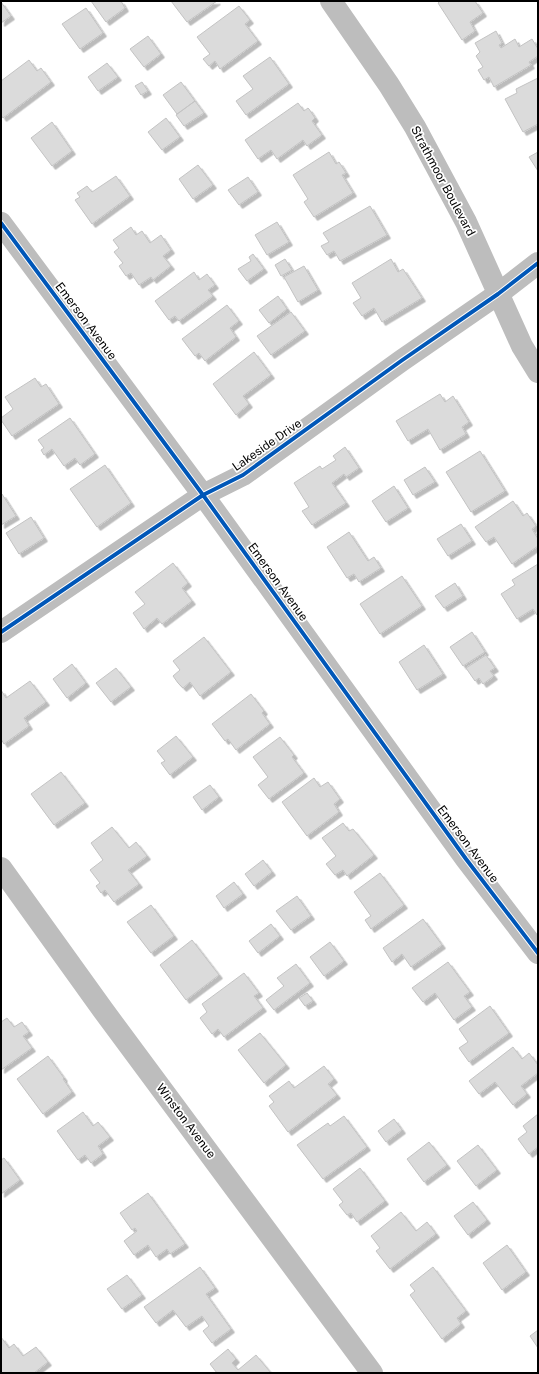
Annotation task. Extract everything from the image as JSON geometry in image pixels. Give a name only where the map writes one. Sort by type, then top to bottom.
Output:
[{"type":"street","name":"Strathmoor Boulevard","points":[[330,1],[389,85],[415,127],[466,222],[522,346],[538,372]]},
{"type":"street","name":"Emerson Avenue","points":[[1,223],[203,495],[466,859],[538,953]]},
{"type":"street","name":"Lakeside Drive","points":[[1,632],[203,495],[243,475],[401,361],[498,294],[538,263]]},
{"type":"street","name":"Winston Avenue","points":[[1,868],[107,1016],[372,1373]]},
{"type":"building","points":[[91,1],[121,1],[125,8],[106,22]]},
{"type":"building","points":[[171,1],[217,1],[187,22]]},
{"type":"building","points":[[440,1],[475,1],[483,13],[470,22],[475,31],[462,40],[438,3]]},
{"type":"building","points":[[1,2],[11,16],[1,23]]},
{"type":"building","points":[[239,6],[250,20],[245,24],[258,41],[220,69],[215,61],[209,66],[203,59],[210,54],[197,37]]},
{"type":"building","points":[[86,8],[103,33],[80,49],[62,24]]},
{"type":"building","points":[[496,31],[502,43],[499,45],[501,48],[515,39],[519,47],[532,39],[538,49],[538,56],[529,62],[531,65],[494,87],[489,77],[484,80],[478,70],[483,67],[476,56],[480,52],[475,43]]},
{"type":"building","points":[[148,36],[161,54],[144,67],[130,49]]},
{"type":"building","points":[[270,57],[289,84],[246,115],[236,101],[253,89],[243,76]]},
{"type":"building","points":[[29,60],[37,71],[41,68],[51,82],[3,118],[1,115],[1,81]]},
{"type":"building","points":[[107,63],[118,77],[98,91],[88,77]]},
{"type":"building","points":[[538,78],[538,124],[523,132],[505,99],[517,93],[516,89]]},
{"type":"building","points":[[142,82],[148,91],[141,95],[135,86]]},
{"type":"building","points":[[181,82],[195,101],[177,114],[163,95]]},
{"type":"building","points":[[195,101],[204,113],[184,126],[176,115]]},
{"type":"building","points":[[298,103],[304,111],[308,108],[309,109],[315,118],[312,121],[322,135],[307,146],[303,140],[277,159],[271,150],[258,159],[245,140]]},
{"type":"building","points":[[166,118],[180,137],[162,150],[148,132]]},
{"type":"building","points":[[52,122],[72,151],[52,166],[31,138]]},
{"type":"building","points":[[329,152],[336,164],[339,162],[346,173],[342,175],[353,193],[314,217],[304,202],[308,199],[293,175]]},
{"type":"building","points":[[538,152],[538,171],[529,157]]},
{"type":"building","points":[[198,165],[213,185],[193,199],[179,179]]},
{"type":"building","points":[[116,176],[130,196],[92,224],[75,200],[80,197],[77,193],[87,186],[92,192]]},
{"type":"building","points":[[248,177],[258,192],[239,205],[228,190]]},
{"type":"building","points":[[370,206],[387,235],[340,261],[334,251],[327,255],[321,246],[329,242],[323,233]]},
{"type":"building","points":[[277,222],[289,242],[267,255],[255,235]]},
{"type":"building","points":[[131,227],[136,235],[142,231],[150,243],[161,235],[171,250],[163,256],[171,266],[153,280],[151,277],[139,285],[131,273],[126,276],[119,266],[123,263],[114,252],[119,248],[113,240]]},
{"type":"building","points":[[253,254],[264,269],[247,281],[238,269],[251,261],[249,257]]},
{"type":"building","points":[[285,259],[292,270],[281,276],[275,265]]},
{"type":"building","points":[[391,259],[398,272],[403,269],[422,298],[382,322],[374,308],[362,316],[353,303],[361,298],[352,283]]},
{"type":"building","points":[[304,266],[318,290],[298,302],[284,277]]},
{"type":"building","points":[[194,272],[199,280],[207,274],[215,285],[208,290],[213,296],[179,321],[175,316],[169,320],[155,301]]},
{"type":"building","points":[[278,296],[287,309],[269,323],[259,310]]},
{"type":"building","points":[[227,305],[239,321],[230,328],[236,337],[205,361],[199,353],[195,356],[182,339]]},
{"type":"building","points":[[291,312],[305,331],[271,355],[257,336]]},
{"type":"building","points":[[254,352],[271,375],[243,396],[249,404],[236,415],[213,384]]},
{"type":"building","points":[[35,378],[41,387],[46,384],[59,404],[12,436],[1,420],[1,418],[13,409],[5,397]]},
{"type":"building","points":[[440,394],[445,402],[453,396],[469,422],[462,427],[466,434],[440,450],[428,429],[408,441],[396,421]]},
{"type":"building","points":[[70,418],[95,454],[80,465],[75,458],[64,466],[52,449],[44,455],[41,450],[44,448],[38,440]]},
{"type":"building","points":[[345,447],[359,468],[346,477],[344,474],[332,483],[346,503],[312,525],[302,511],[309,507],[294,483],[320,466],[322,469],[336,460],[333,456]]},
{"type":"building","points":[[480,451],[505,491],[471,512],[446,472]]},
{"type":"building","points":[[105,465],[131,503],[97,527],[70,489]]},
{"type":"building","points":[[425,467],[435,482],[413,495],[404,480]]},
{"type":"building","points":[[394,486],[408,508],[386,522],[372,501]]},
{"type":"building","points":[[2,494],[16,516],[1,525],[1,495]]},
{"type":"building","points":[[513,501],[523,516],[527,513],[536,526],[532,529],[538,539],[538,546],[512,564],[494,537],[486,542],[475,527]]},
{"type":"building","points":[[31,517],[44,538],[19,554],[6,533]]},
{"type":"building","points":[[461,524],[472,541],[448,556],[437,539]]},
{"type":"building","points":[[349,532],[368,561],[374,557],[381,568],[359,582],[354,574],[347,578],[327,547]]},
{"type":"building","points":[[173,563],[188,583],[182,588],[192,601],[162,624],[157,618],[144,629],[133,613],[145,604],[135,592]]},
{"type":"building","points":[[538,564],[538,614],[537,615],[533,609],[517,619],[501,594],[515,585],[512,580]]},
{"type":"building","points":[[402,576],[422,606],[380,634],[360,604]]},
{"type":"building","points":[[455,583],[463,596],[444,608],[435,596]]},
{"type":"building","points":[[472,632],[485,652],[463,666],[450,647]]},
{"type":"building","points":[[204,637],[231,672],[200,696],[190,682],[183,688],[178,683],[173,676],[180,670],[173,661]]},
{"type":"building","points":[[424,645],[443,674],[417,690],[399,662]]},
{"type":"building","points":[[486,655],[495,668],[490,671],[494,676],[483,684],[479,678],[475,681],[466,668]]},
{"type":"building","points":[[72,664],[86,683],[67,698],[53,679]]},
{"type":"building","points":[[116,668],[131,687],[111,702],[96,683]]},
{"type":"building","points":[[30,681],[46,702],[24,718],[29,726],[4,744],[1,739],[1,690],[6,698]]},
{"type":"building","points":[[251,694],[264,711],[262,713],[270,724],[236,750],[228,739],[225,741],[212,724]]},
{"type":"building","points":[[176,736],[193,757],[170,775],[161,763],[165,761],[157,751]]},
{"type":"building","points":[[280,737],[294,755],[292,757],[304,773],[269,799],[258,785],[268,777],[253,757]]},
{"type":"building","points":[[61,772],[85,803],[54,825],[31,794]]},
{"type":"building","points":[[314,778],[320,787],[328,782],[340,799],[334,804],[339,812],[307,836],[282,802]]},
{"type":"building","points":[[210,785],[219,797],[202,810],[193,797]]},
{"type":"building","points":[[343,823],[349,831],[353,829],[374,855],[347,876],[343,870],[335,875],[326,864],[336,856],[322,838]]},
{"type":"building","points":[[112,827],[129,848],[136,842],[147,856],[128,870],[139,884],[114,902],[105,890],[101,893],[96,886],[100,883],[90,870],[103,860],[91,843]]},
{"type":"building","points":[[263,860],[272,872],[254,886],[245,874]]},
{"type":"building","points":[[380,873],[404,905],[371,929],[365,920],[371,916],[354,892]]},
{"type":"building","points":[[234,882],[243,894],[224,908],[216,896]]},
{"type":"building","points":[[297,896],[311,916],[291,930],[276,911]]},
{"type":"building","points":[[151,905],[174,936],[151,953],[127,922]]},
{"type":"building","points":[[423,919],[442,945],[411,967],[402,954],[392,962],[383,948]]},
{"type":"building","points":[[271,924],[280,936],[258,953],[249,941]]},
{"type":"building","points":[[192,940],[219,975],[186,1000],[160,965]]},
{"type":"building","points":[[330,942],[344,961],[324,976],[310,957]]},
{"type":"building","points":[[448,962],[470,992],[464,996],[472,1007],[454,1020],[435,993],[423,1002],[412,988]]},
{"type":"building","points":[[296,964],[310,983],[274,1010],[266,1000],[284,986],[277,978]]},
{"type":"building","points":[[244,973],[259,993],[254,996],[263,1008],[224,1037],[218,1029],[212,1034],[200,1018],[207,1012],[202,1004]]},
{"type":"building","points":[[307,993],[313,1001],[305,1006],[299,998]]},
{"type":"building","points":[[490,1006],[509,1033],[469,1062],[459,1048],[468,1042],[459,1029]]},
{"type":"building","points":[[7,1018],[14,1027],[22,1022],[29,1032],[23,1036],[32,1048],[1,1070],[1,1022]]},
{"type":"building","points":[[260,1033],[286,1065],[264,1083],[238,1050]]},
{"type":"building","points":[[513,1047],[522,1059],[529,1053],[538,1065],[538,1073],[521,1086],[527,1094],[513,1105],[495,1082],[479,1094],[469,1081]]},
{"type":"building","points":[[48,1056],[72,1092],[43,1114],[17,1079]]},
{"type":"building","points":[[324,1066],[334,1079],[328,1084],[337,1095],[288,1132],[269,1106],[274,1102],[269,1096],[289,1081],[294,1088]]},
{"type":"building","points":[[83,1112],[93,1126],[98,1122],[110,1137],[98,1146],[103,1154],[91,1163],[85,1155],[78,1160],[57,1131]]},
{"type":"building","points":[[538,1114],[538,1147],[529,1154],[518,1139],[527,1132],[523,1126]]},
{"type":"building","points":[[344,1116],[367,1147],[323,1179],[297,1145],[328,1123],[330,1126]]},
{"type":"building","points":[[394,1119],[402,1130],[386,1142],[378,1131]]},
{"type":"building","points":[[429,1142],[447,1165],[424,1182],[407,1159]]},
{"type":"building","points":[[478,1145],[497,1170],[476,1186],[457,1161]]},
{"type":"building","points":[[4,1158],[20,1180],[1,1194],[1,1160]]},
{"type":"building","points":[[360,1168],[385,1201],[357,1222],[351,1213],[347,1215],[339,1205],[343,1202],[333,1189]]},
{"type":"building","points":[[148,1193],[185,1244],[170,1254],[167,1249],[156,1257],[148,1245],[134,1255],[124,1241],[137,1231],[135,1228],[132,1230],[120,1213]]},
{"type":"building","points":[[473,1202],[487,1220],[468,1235],[454,1216]]},
{"type":"building","points":[[401,1212],[416,1231],[427,1222],[436,1234],[390,1269],[376,1251],[380,1248],[371,1236]]},
{"type":"building","points":[[507,1245],[526,1272],[502,1290],[483,1263]]},
{"type":"building","points":[[200,1267],[215,1288],[206,1294],[231,1329],[212,1343],[203,1331],[209,1326],[202,1316],[186,1327],[173,1310],[156,1323],[144,1307]]},
{"type":"building","points":[[433,1267],[466,1311],[457,1318],[461,1324],[442,1339],[410,1295],[415,1291],[410,1285]]},
{"type":"building","points":[[127,1275],[142,1295],[122,1309],[107,1289]]},
{"type":"building","points":[[538,1330],[538,1348],[530,1336]]},
{"type":"building","points":[[1,1337],[9,1348],[14,1344],[23,1356],[36,1347],[48,1362],[34,1373],[1,1373]]},
{"type":"building","points":[[228,1349],[236,1359],[232,1363],[238,1370],[256,1355],[271,1373],[217,1373],[210,1364]]},
{"type":"cycle path","points":[[1,223],[203,495],[466,859],[538,953]]},
{"type":"cycle path","points":[[1,632],[203,495],[243,475],[401,361],[498,294],[538,263]]}]
